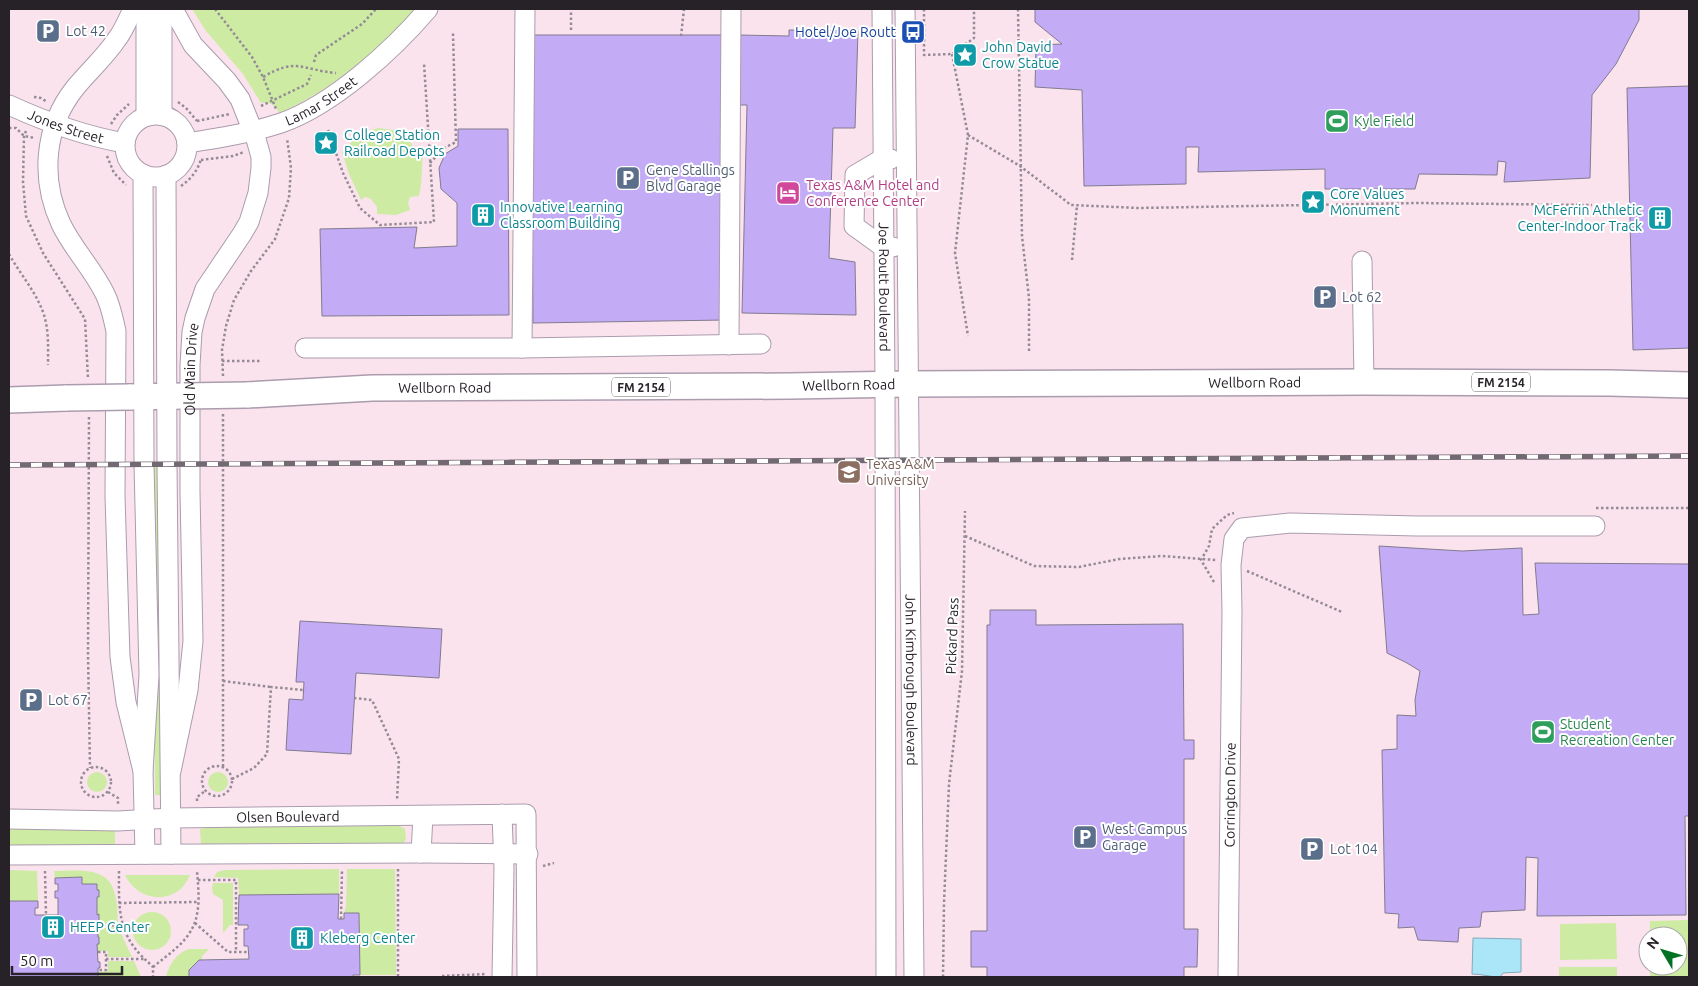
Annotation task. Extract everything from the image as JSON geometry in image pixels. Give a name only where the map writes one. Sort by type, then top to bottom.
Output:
[{"type":"main road","name":"Wellborn Road","points":[[9,400],[247,395],[372,388],[1364,382],[1689,385]]},
{"type":"street","name":"Old Main Drive","points":[[134,9],[118,38],[68,98],[55,125],[50,142],[47,165],[48,186],[53,204],[68,236],[106,295],[116,331],[114,496],[119,641],[123,686],[143,771]]},
{"type":"street","points":[[146,9],[154,108]]},
{"type":"street","points":[[154,108],[178,123],[186,136],[187,151],[181,165],[175,170],[172,182],[143,174],[134,168],[126,156],[125,143],[131,127],[154,108],[162,9]]},
{"type":"street","name":"Old Main Drive","points":[[171,771],[188,690],[193,642],[190,365],[194,318],[205,289],[242,234],[253,210],[262,168],[254,131],[240,99],[227,81],[193,45],[173,9]]},
{"type":"street","name":"Lamar Street","points":[[187,143],[254,131],[282,123],[294,117],[340,90],[376,62],[415,25],[428,9]]},
{"type":"street","points":[[522,348],[525,9]]},
{"type":"street","points":[[728,345],[731,9]]},
{"type":"street","name":"Joe Routt Boulevard","points":[[882,9],[883,247],[896,384]]},
{"type":"street","name":"Joe Routt Boulevard","points":[[896,384],[906,247],[905,9]]},
{"type":"street","name":"Jones Street","points":[[9,105],[55,125],[90,136],[125,143]]},
{"type":"street","points":[[906,158],[882,159],[855,175],[854,226],[883,247],[906,247]]},
{"type":"street","name":"Old Main Drive","points":[[143,174],[156,396],[171,771],[171,854]]},
{"type":"street","name":"Old Main Drive","points":[[145,854],[143,771],[149,675],[144,474],[156,396],[172,182]]},
{"type":"street","points":[[1362,262],[1364,382]]},
{"type":"street","points":[[305,348],[522,348],[761,344]]},
{"type":"street","name":"John Kimbrough Boulevard","points":[[886,977],[885,783],[896,384]]},
{"type":"street","name":"John Kimbrough Boulevard","points":[[896,384],[912,783],[914,977]]},
{"type":"street","name":"Corrington Drive","points":[[1228,977],[1231,565],[1234,539],[1242,528],[1290,523],[1417,526],[1595,526]]},
{"type":"street","points":[[885,783],[912,783]]},
{"type":"street","points":[[495,976],[504,854],[502,814]]},
{"type":"street","name":"Olsen Boulevard","points":[[9,819],[118,821],[171,818],[526,814],[527,977]]},
{"type":"street","points":[[421,853],[423,816]]},
{"type":"street","points":[[886,833],[897,854],[900,897],[913,903]]},
{"type":"street","points":[[9,855],[504,854],[527,862]]},
{"type":"path","points":[[215,9],[246,48],[263,77],[278,114]]},
{"type":"path","points":[[314,62],[316,55],[362,24],[376,9]]},
{"type":"path","points":[[571,9],[571,30]]},
{"type":"path","points":[[681,36],[684,9]]},
{"type":"path","points":[[924,9],[924,55],[952,54],[974,38],[974,9]]},
{"type":"path","points":[[1018,9],[1022,236],[1030,298],[1029,352]]},
{"type":"path","points":[[430,163],[444,148],[456,142],[453,33]]},
{"type":"path","points":[[952,54],[968,135],[955,253],[968,336]]},
{"type":"path","points":[[328,130],[343,173],[360,208],[380,225],[434,222],[424,62]]},
{"type":"path","points":[[263,77],[293,65],[327,73],[341,74]]},
{"type":"path","points":[[259,107],[308,84],[311,75]]},
{"type":"path","points":[[109,130],[117,115],[154,108],[186,108],[199,126]]},
{"type":"path","points":[[197,121],[238,112]]},
{"type":"path","points":[[28,126],[24,136],[23,182],[26,216],[44,253],[85,319],[88,386]]},
{"type":"path","points":[[9,128],[16,128],[24,136],[35,138]]},
{"type":"path","points":[[968,135],[1020,166],[1070,205],[1139,208],[1418,203],[1592,204]]},
{"type":"path","points":[[222,381],[226,326],[234,300],[251,271],[275,239],[289,198],[291,168],[289,144]]},
{"type":"path","points":[[106,149],[114,172],[127,186]]},
{"type":"path","points":[[201,160],[233,156],[250,149]]},
{"type":"path","points":[[172,182],[193,176],[202,155]]},
{"type":"path","points":[[1072,260],[1077,205]]},
{"type":"path","points":[[9,254],[39,303],[44,315],[48,333],[48,365]]},
{"type":"path","points":[[222,361],[260,361]]},
{"type":"path","points":[[223,410],[224,767]]},
{"type":"path","points":[[89,415],[88,654],[90,768]]},
{"type":"path","name":"Pickard Pass","points":[[944,977],[944,903],[951,761],[962,671],[965,511]]},
{"type":"path","points":[[965,536],[1034,566],[1079,567],[1119,559],[1162,556],[1220,560],[1342,612]]},
{"type":"path","points":[[223,681],[303,690]]},
{"type":"path","points":[[232,779],[254,768],[267,754],[272,687]]},
{"type":"path","points":[[354,698],[372,700],[399,759],[397,807]]},
{"type":"path","points":[[213,766],[224,767],[228,770],[232,779],[230,789],[223,796],[213,796],[205,791],[202,781],[205,772],[213,766]]},
{"type":"path","points":[[100,767],[109,772],[112,782],[105,795],[95,797],[86,793],[83,789],[81,779],[83,774],[90,768],[100,767]]},
{"type":"path","points":[[197,818],[197,797],[205,791]]},
{"type":"path","points":[[108,792],[118,798],[118,821]]},
{"type":"path","points":[[118,854],[119,903],[123,925],[132,944],[153,966],[153,977]]},
{"type":"path","points":[[153,966],[185,940],[195,923],[198,913],[197,854]]},
{"type":"path","points":[[527,862],[540,869],[545,865],[554,864]]},
{"type":"path","points":[[398,865],[398,977]]},
{"type":"path","points":[[341,919],[342,866]]},
{"type":"path","points":[[45,867],[46,915]]},
{"type":"path","points":[[198,880],[236,880],[236,952]]},
{"type":"path","points":[[119,903],[198,902]]},
{"type":"path","points":[[195,923],[228,952],[249,952]]},
{"type":"path","points":[[97,926],[123,925]]},
{"type":"path","points":[[98,952],[106,952],[106,970],[98,970]]},
{"type":"path","points":[[106,959],[145,959]]},
{"type":"path","points":[[442,976],[495,976]]},
{"type":"shaded area","name":"Texas A&M University","points":[[9,9],[1689,9],[1689,977],[9,977]]},
{"type":"green space","points":[[192,9],[415,9],[369,55],[335,81],[299,104],[279,113],[272,104],[261,103],[243,74],[206,31]]},
{"type":"green space","points":[[378,128],[400,131],[405,134],[416,151],[423,153],[419,196],[410,197],[408,203],[410,210],[396,215],[377,214],[377,207],[371,199],[365,197],[361,200],[349,174],[342,152],[358,137]]},
{"type":"green space","points":[[150,467],[160,467],[161,795],[155,795],[154,624]]},
{"type":"green space","points":[[97,772],[104,775],[107,782],[104,789],[97,792],[90,789],[87,782],[90,775]]},
{"type":"green space","points":[[218,772],[225,775],[228,782],[225,789],[218,792],[211,789],[208,782],[211,775]]},
{"type":"green space","points":[[398,825],[405,829],[406,839],[403,844],[201,845],[200,829],[211,827]]},
{"type":"green space","points":[[9,827],[84,828],[115,831],[115,844],[94,847],[9,848]]},
{"type":"green space","points":[[339,869],[339,894],[239,895],[238,878],[214,877],[217,872],[225,870]]},
{"type":"green space","points":[[347,869],[395,869],[396,975],[360,975],[359,913],[344,913],[346,907]]},
{"type":"green space","points":[[9,870],[37,871],[38,901],[9,901]]},
{"type":"green space","points":[[54,871],[84,871],[102,875],[113,889],[118,923],[97,924],[97,921],[99,921],[97,897],[99,897],[99,891],[97,890],[97,884],[82,884],[82,877],[55,878]]},
{"type":"green space","points":[[125,875],[190,875],[177,892],[168,896],[158,897],[139,891]]},
{"type":"green space","points":[[213,883],[233,883],[233,925],[230,925],[223,933],[223,900],[213,894]]},
{"type":"green space","points":[[152,912],[159,913],[165,918],[170,924],[170,938],[165,944],[159,949],[152,950],[145,949],[139,944],[134,938],[133,931],[134,924],[139,918],[145,913]]},
{"type":"green space","points":[[1689,920],[1689,977],[1650,977],[1688,976],[1688,926],[1650,926],[1650,921]]},
{"type":"green space","points":[[1616,923],[1617,959],[1560,960],[1560,924]]},
{"type":"green space","points":[[118,927],[132,957],[108,957],[108,951],[97,951],[97,944],[99,943],[97,928]]},
{"type":"green space","points":[[189,949],[209,949],[202,956],[202,960],[199,960],[189,970],[189,977],[166,977],[174,960],[180,953]]},
{"type":"green space","points":[[108,961],[134,961],[141,977],[98,977],[98,972],[108,971]]},
{"type":"green space","points":[[1559,967],[1617,967],[1617,977],[1559,977]]},
{"type":"water","points":[[1473,938],[1521,939],[1521,972],[1503,973],[1500,977],[1472,974]]},
{"type":"building","name":"Kyle Field","points":[[1035,9],[1639,9],[1639,20],[1616,64],[1592,95],[1590,178],[1504,182],[1506,162],[1498,161],[1497,175],[1419,174],[1415,189],[1325,189],[1325,169],[1198,172],[1199,147],[1186,147],[1186,184],[1084,186],[1082,90],[1035,87],[1036,45],[1062,44],[1035,22]]},
{"type":"building","name":"Texas A&M Hotel and Conference Center","points":[[789,30],[858,31],[855,128],[833,128],[829,258],[855,262],[856,315],[742,313],[747,105],[737,105],[739,35],[789,36]]},
{"type":"building","name":"Gene Stallings Blvd Garage","points":[[531,35],[724,35],[725,320],[533,323]]},
{"type":"building","name":"McFerrin Athletic Center-Indoor Track","points":[[1689,86],[1689,348],[1633,350],[1627,88]]},
{"type":"building","name":"Innovative Learning Classroom Building","points":[[458,129],[508,129],[509,315],[322,316],[320,229],[417,227],[414,248],[457,246],[457,203],[441,189],[439,168],[445,154],[458,146]]},
{"type":"building","name":"Student Recreation Center","points":[[1379,546],[1462,551],[1522,548],[1523,615],[1539,614],[1535,563],[1689,564],[1689,816],[1685,816],[1686,915],[1537,916],[1538,858],[1526,857],[1525,910],[1482,912],[1480,927],[1459,928],[1458,942],[1418,940],[1414,927],[1398,928],[1399,914],[1385,913],[1382,750],[1397,749],[1397,715],[1416,716],[1415,700],[1420,671],[1387,653]]},
{"type":"building","name":"West Campus Garage","points":[[990,610],[1036,610],[1036,625],[1183,624],[1184,740],[1194,740],[1194,759],[1184,759],[1184,929],[1198,929],[1197,967],[1184,967],[1184,977],[987,977],[987,967],[971,967],[971,931],[987,931],[987,625],[990,625]]},
{"type":"building","points":[[300,621],[442,629],[439,678],[356,673],[351,754],[286,750],[289,699],[303,700],[304,682],[296,682]]},
{"type":"building","name":"HEEP Center","points":[[82,877],[82,884],[97,884],[97,890],[99,890],[99,897],[97,897],[99,944],[97,944],[98,962],[100,962],[98,977],[9,977],[9,901],[38,901],[35,915],[58,915],[58,898],[55,898],[55,891],[58,891],[58,884],[55,884],[55,878]]},
{"type":"building","name":"Kleberg Center","points":[[339,894],[338,919],[344,919],[344,913],[359,913],[360,975],[353,975],[353,977],[189,977],[189,970],[199,960],[249,959],[248,946],[244,946],[244,929],[248,929],[248,925],[238,925],[239,895]]},
{"type":"railway","points":[[9,465],[1689,456]]},
{"type":"place","name":"Lot 42","points":[[48,31]]},
{"type":"place","name":"Hotel/Joe Routt","points":[[913,32]]},
{"type":"place","name":"John David Crow Statue","points":[[965,55]]},
{"type":"place","name":"Kyle Field","points":[[1337,121]]},
{"type":"place","name":"College Station Railroad Depots","points":[[326,143]]},
{"type":"place","name":"Gene Stallings Blvd Garage","points":[[628,178]]},
{"type":"place","name":"Texas A&M Hotel and Conference Center","points":[[788,193]]},
{"type":"place","name":"Core Values Monument","points":[[1313,202]]},
{"type":"place","name":"Innovative Learning Classroom Building","points":[[483,215]]},
{"type":"place","name":"McFerrin Athletic Center-Indoor Track","points":[[1660,218]]},
{"type":"place","name":"Lot 62","points":[[1325,297]]},
{"type":"place","name":"Texas A&M University","points":[[849,472]]},
{"type":"place","name":"Lot 67","points":[[31,700]]},
{"type":"place","name":"Student Recreation Center","points":[[1543,732]]},
{"type":"place","name":"West Campus Garage","points":[[1085,837]]},
{"type":"place","name":"Lot 104","points":[[1312,849]]},
{"type":"place","name":"HEEP Center","points":[[53,927]]},
{"type":"place","name":"Kleberg Center","points":[[302,938]]}]
